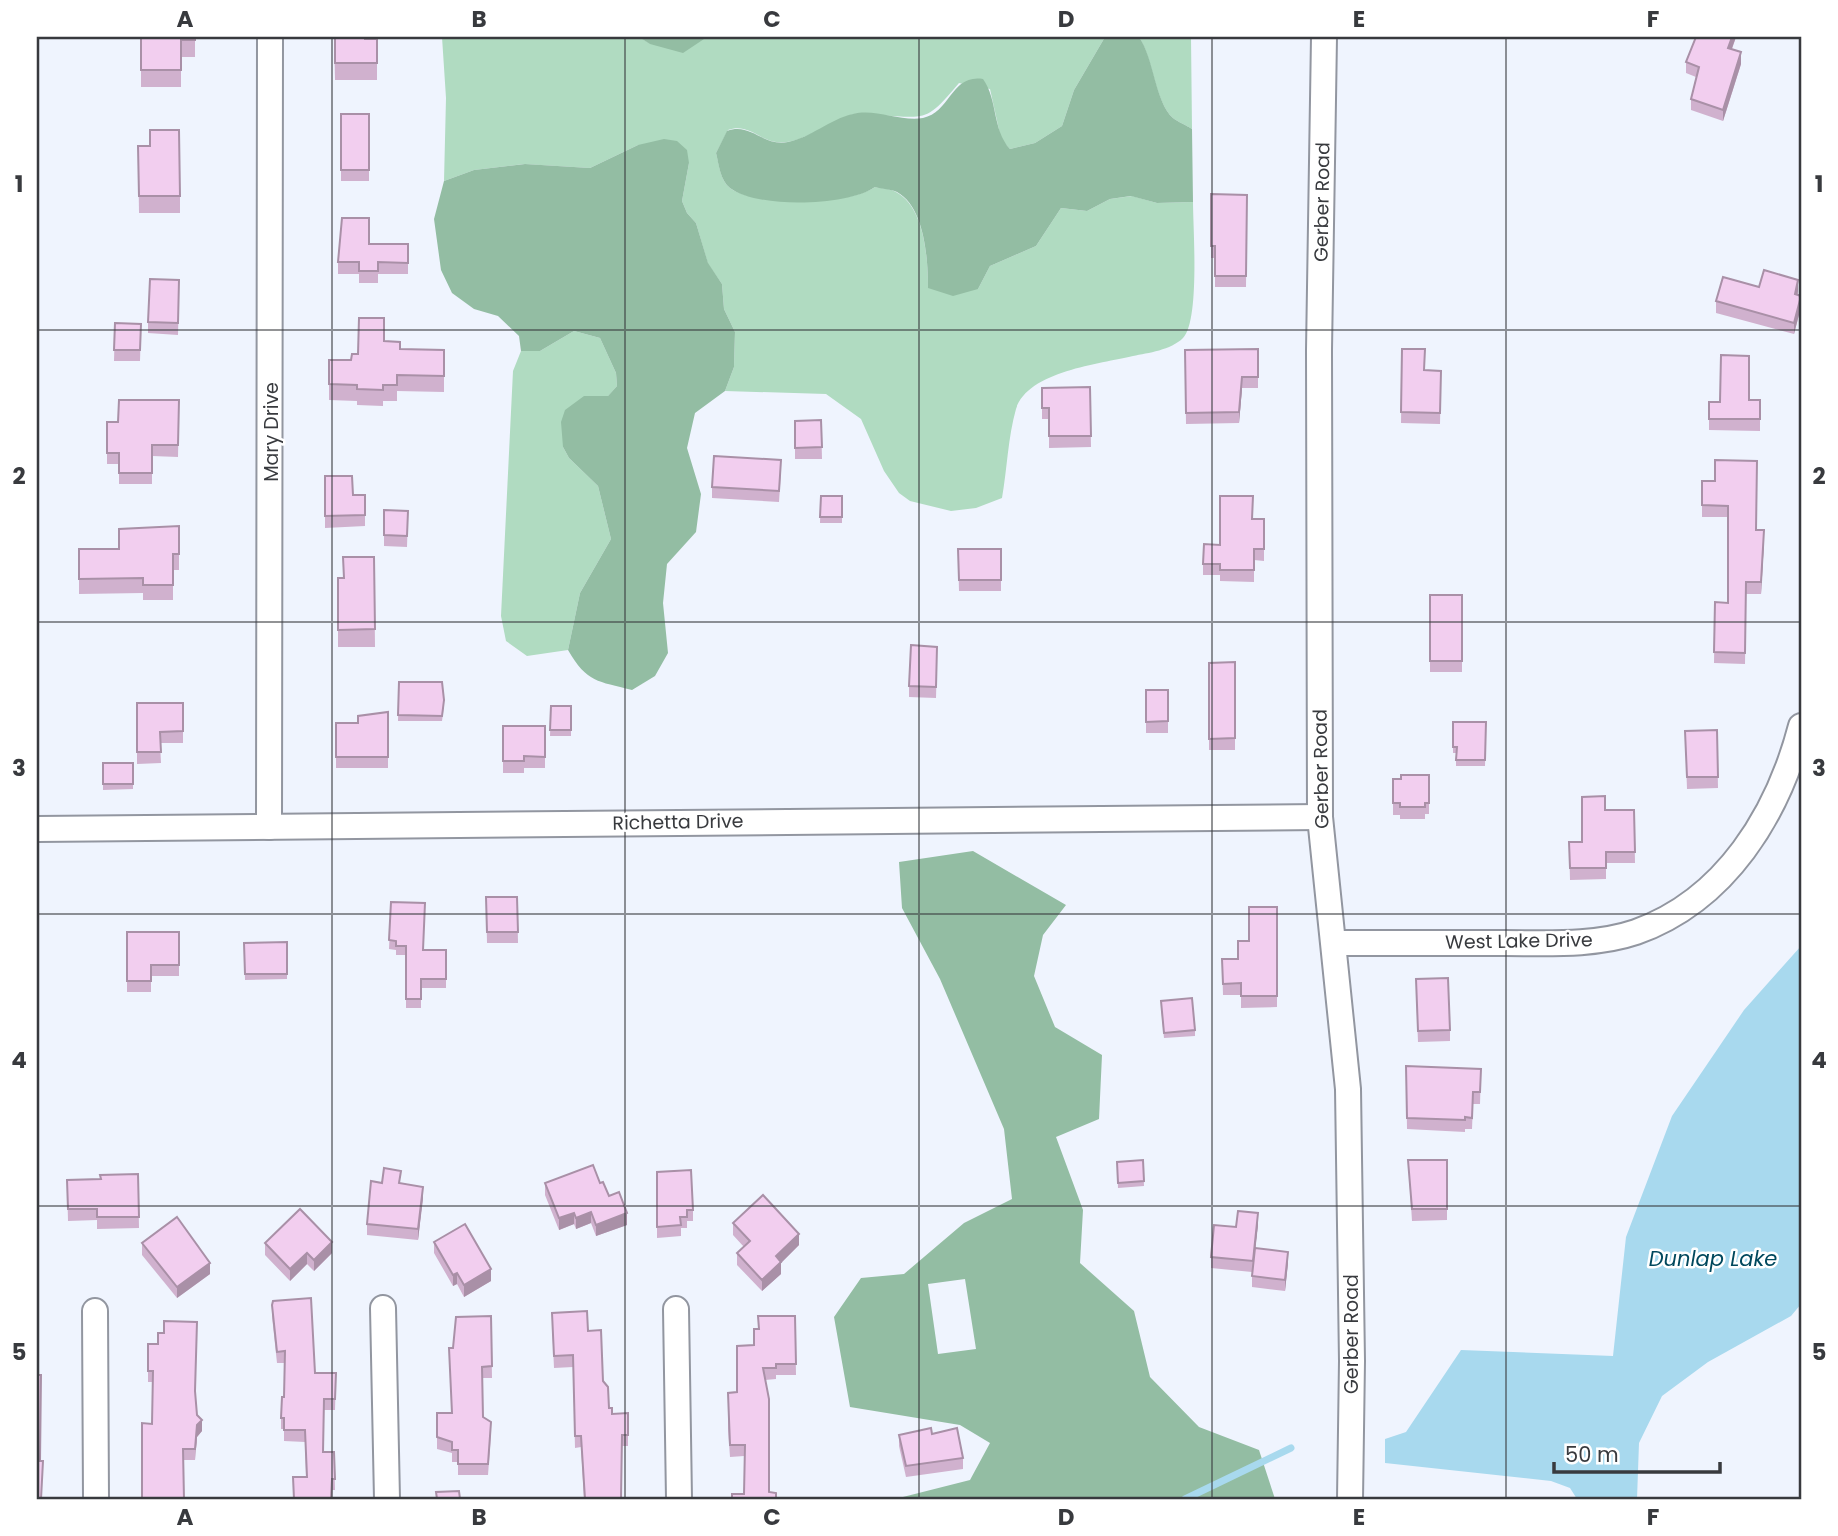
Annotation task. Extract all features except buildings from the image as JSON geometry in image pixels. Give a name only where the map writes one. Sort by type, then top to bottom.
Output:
[{"type":"street","name":"Mary Drive","points":[[269,827],[270,37]]},
{"type":"street","name":"Gerber Road","points":[[1324,37],[1319,350],[1320,817],[1348,1089],[1352,1361],[1350,1499]]},
{"type":"street","name":"West Lake Drive","points":[[1335,943],[1558,943],[1612,938],[1654,925],[1689,905],[1744,851],[1778,793],[1801,726]]},
{"type":"street","name":"Richetta Drive","points":[[37,829],[1320,817]]},
{"type":"street","points":[[383,1308],[387,1499]]},
{"type":"street","points":[[676,1309],[679,1499]]},
{"type":"street","points":[[95,1311],[96,1499]]},
{"type":"green space","points":[[442,37],[639,37],[651,44],[707,37],[1105,37],[1074,90],[1062,126],[1035,143],[1010,149],[1001,139],[990,89],[959,83],[939,105],[925,115],[854,114],[787,142],[770,141],[743,129],[728,130],[716,153],[720,172],[730,188],[743,194],[780,201],[825,200],[862,193],[875,187],[896,192],[906,199],[919,222],[926,249],[928,288],[978,289],[990,266],[1036,246],[1061,208],[1087,211],[1110,199],[1132,196],[1157,203],[1193,202],[1194,294],[1188,328],[1183,338],[1166,348],[1067,371],[1035,386],[1023,396],[1013,420],[1002,498],[976,508],[951,511],[910,501],[899,493],[884,471],[861,419],[826,394],[725,391],[734,367],[735,332],[724,309],[722,284],[708,264],[696,223],[687,213],[682,201],[689,163],[638,145],[590,168],[524,164],[474,170],[444,181],[446,98]]},
{"type":"green space","points":[[639,37],[707,37],[683,53],[650,44]]},
{"type":"green space","points":[[1105,37],[1139,37],[1167,111],[1173,118],[1192,129],[1193,202],[1157,203],[1131,196],[1110,199],[1087,211],[1061,208],[1036,246],[990,266],[978,289],[953,296],[928,288],[926,249],[919,222],[914,209],[897,192],[875,187],[845,198],[781,202],[743,195],[730,188],[722,177],[716,153],[727,131],[743,130],[779,143],[796,140],[853,114],[923,118],[940,109],[957,88],[972,79],[983,79],[988,87],[1000,133],[1010,149],[1035,143],[1062,126],[1074,90]]},
{"type":"green space","points":[[1139,37],[1191,37],[1192,129],[1173,118],[1167,111]]},
{"type":"green space","points":[[664,139],[677,141],[687,150],[689,163],[682,201],[687,213],[696,223],[708,263],[722,284],[724,309],[735,332],[734,367],[725,391],[695,413],[687,448],[701,494],[696,532],[667,564],[663,603],[668,653],[655,676],[632,690],[594,679],[581,669],[568,650],[580,593],[611,539],[598,486],[569,458],[563,447],[561,422],[565,410],[584,396],[608,396],[617,386],[616,373],[600,338],[574,331],[540,351],[521,351],[519,336],[498,316],[474,309],[452,293],[441,270],[434,219],[444,181],[474,170],[525,164],[590,168],[638,145]]},
{"type":"green space","points":[[574,331],[600,338],[616,373],[617,386],[563,447],[569,458],[598,486],[611,539],[580,593],[568,650],[527,656],[506,641],[501,616],[513,371],[521,351],[540,351]]},
{"type":"green space","points":[[973,851],[1066,905],[1043,935],[1034,976],[1055,1027],[1102,1055],[1099,1119],[1056,1137],[1083,1210],[1080,1263],[1134,1311],[1150,1377],[1199,1427],[1259,1450],[1275,1499],[895,1499],[970,1480],[990,1443],[960,1425],[850,1407],[834,1317],[861,1278],[904,1274],[964,1223],[1012,1199],[1004,1129],[940,979],[902,908],[899,862]],"holes":[[[965,1279],[976,1349],[938,1354],[928,1284]]]},
{"type":"water","name":"Dunlap Lake","points":[[1801,946],[1801,1304],[1791,1316],[1708,1362],[1662,1396],[1639,1443],[1637,1499],[1577,1499],[1570,1488],[1551,1481],[1385,1463],[1385,1439],[1406,1432],[1461,1350],[1613,1356],[1626,1237],[1672,1116],[1744,1010]]},
{"type":"waterway","points":[[1185,1499],[1291,1448]]}]
